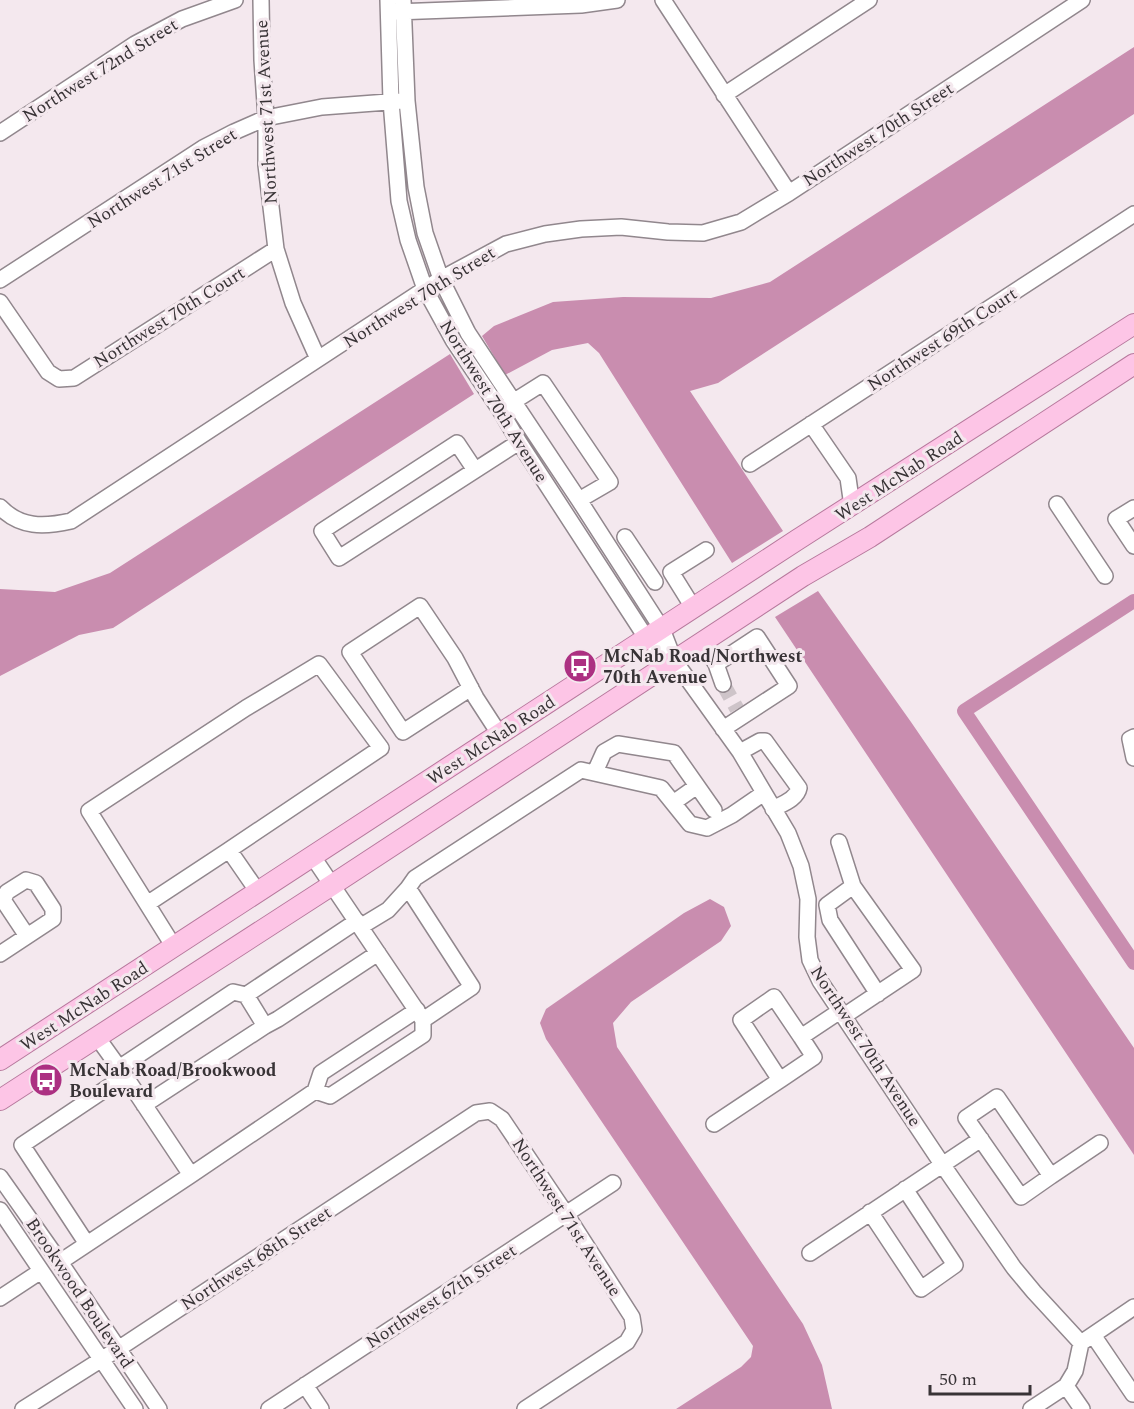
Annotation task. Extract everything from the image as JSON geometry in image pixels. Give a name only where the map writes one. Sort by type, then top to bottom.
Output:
[{"type":"main road","name":"West McNab Road","points":[[0,1060],[797,540],[1134,324]]},
{"type":"main road","name":"West McNab Road","points":[[0,1100],[803,576],[870,537],[1134,364]]},
{"type":"street","name":"Northwest 72nd Street","points":[[0,133],[135,44],[182,19],[235,0]]},
{"type":"street","name":"Northwest 71st Avenue","points":[[261,0],[266,165],[276,249],[293,303],[318,359]]},
{"type":"street","points":[[396,6],[537,3],[580,5],[616,0]]},
{"type":"street","points":[[663,0],[789,193]]},
{"type":"street","points":[[724,95],[869,0]]},
{"type":"street","name":"Northwest 70th Street","points":[[0,507],[7,514],[27,523],[48,526],[71,521],[425,289],[507,244],[544,234],[581,229],[621,227],[703,233],[741,222],[789,193],[1082,0]]},
{"type":"street","name":"Northwest 70th Avenue","points":[[396,6],[416,187],[425,233],[441,279],[506,406],[519,442],[740,752],[788,833],[801,866],[808,899],[807,937],[810,960],[820,981],[1014,1268],[1034,1292],[1087,1339],[1134,1394]]},
{"type":"street","name":"Northwest 70th Avenue","points":[[396,6],[391,101],[399,201],[408,240],[425,289],[453,340],[579,500],[637,593],[655,634]]},
{"type":"street","name":"Northwest 71st Street","points":[[0,280],[203,148],[234,132],[266,118],[322,107],[407,100]]},
{"type":"street","name":"Northwest 69th Court","points":[[750,464],[1134,213]]},
{"type":"street","name":"Northwest 70th Court","points":[[0,302],[48,372],[59,379],[74,378],[276,249]]},
{"type":"street","points":[[506,406],[543,383],[610,482],[579,500]]},
{"type":"street","points":[[811,424],[848,478],[852,506]]},
{"type":"street","points":[[476,470],[457,443],[322,531],[339,558],[476,470],[519,442]]},
{"type":"street","points":[[1057,504],[1105,576]]},
{"type":"street","points":[[1134,508],[1116,519],[1134,546]]},
{"type":"street","points":[[625,537],[655,582]]},
{"type":"street","points":[[637,593],[706,550]]},
{"type":"street","points":[[671,573],[694,609]]},
{"type":"street","points":[[471,688],[403,732],[350,652],[420,606],[455,658],[500,735]]},
{"type":"street","points":[[723,729],[739,713],[789,686],[757,637],[750,611]]},
{"type":"street","points":[[716,664],[757,637]]},
{"type":"street","points":[[702,642],[716,664],[723,684]]},
{"type":"street","points":[[147,904],[381,748],[319,664],[246,708],[90,811],[147,904],[174,947]]},
{"type":"street","points":[[1132,738],[1134,758]]},
{"type":"street","points":[[740,752],[760,741],[765,741],[799,788],[798,793],[790,800],[773,809]]},
{"type":"street","points":[[595,772],[604,752],[618,744],[674,753],[714,810]]},
{"type":"street","points":[[246,995],[359,924],[388,910],[415,878],[581,770],[661,788],[690,824],[707,828],[732,815],[764,793]]},
{"type":"street","points":[[673,803],[697,786]]},
{"type":"street","points":[[801,1038],[878,994],[914,970],[854,886],[839,842]]},
{"type":"street","points":[[229,850],[258,892]]},
{"type":"street","points":[[313,857],[420,1015],[423,1035],[330,1096],[315,1091]]},
{"type":"street","points":[[854,886],[827,905],[830,920],[878,994]]},
{"type":"street","points":[[60,1262],[315,1091],[321,1073],[472,987],[408,888]]},
{"type":"street","points":[[0,954],[27,936]]},
{"type":"street","points":[[144,1105],[378,953]]},
{"type":"street","points":[[87,1244],[22,1145],[233,992],[246,995],[266,1026]]},
{"type":"street","points":[[714,1124],[780,1080],[814,1057],[774,997],[741,1020],[780,1080]]},
{"type":"street","points":[[97,1037],[191,1175]]},
{"type":"street","points":[[1051,1176],[997,1096],[966,1118],[1021,1197],[1100,1143]]},
{"type":"street","name":"Northwest 71st Avenue","points":[[490,1111],[502,1119],[566,1215],[632,1317],[634,1330],[627,1342],[525,1409]]},
{"type":"street","name":"Northwest 68th Street","points":[[23,1409],[102,1360],[476,1113],[490,1111]]},
{"type":"street","points":[[810,1253],[981,1139]]},
{"type":"street","name":"Brookwood Boulevard","points":[[0,1177],[159,1409]]},
{"type":"street","name":"Northwest 67th Street","points":[[269,1409],[613,1183]]},
{"type":"street","points":[[870,1212],[921,1289],[955,1265],[904,1189]]},
{"type":"street","name":"Brookwood Boulevard","points":[[0,1210],[135,1409]]},
{"type":"street","points":[[0,1298],[41,1271]]},
{"type":"street","points":[[1031,1409],[1066,1386],[1075,1371],[1087,1339],[1134,1307]]},
{"type":"street","points":[[305,1385],[321,1409]]},
{"type":"street","points":[[1066,1386],[1082,1409]]},
{"type":"shaded area","points":[[1134,47],[1134,114],[718,383],[690,391],[783,531],[732,563],[599,353],[588,343],[552,350],[505,375],[482,336],[494,326],[553,302],[623,297],[711,298],[770,282]]},
{"type":"shaded area","points":[[450,354],[474,394],[113,628],[79,635],[0,676],[0,589],[55,592],[110,573]]},
{"type":"shaded area","points":[[818,591],[911,722],[1134,1048],[1134,1155],[775,617]]},
{"type":"shaded area","points":[[710,899],[724,907],[731,926],[721,941],[631,1002],[613,1023],[617,1047],[803,1324],[822,1365],[832,1409],[676,1409],[741,1367],[751,1357],[753,1346],[546,1039],[540,1023],[546,1009],[684,913]]},
{"type":"waterway","points":[[1134,601],[964,711],[1134,963]]},
{"type":"tunnel","points":[[723,684],[737,709]]},
{"type":"place","name":"McNab Road/Northwest 70th Avenue","points":[[580,666]]},
{"type":"place","name":"McNab Road/Brookwood Boulevard","points":[[46,1080]]}]
